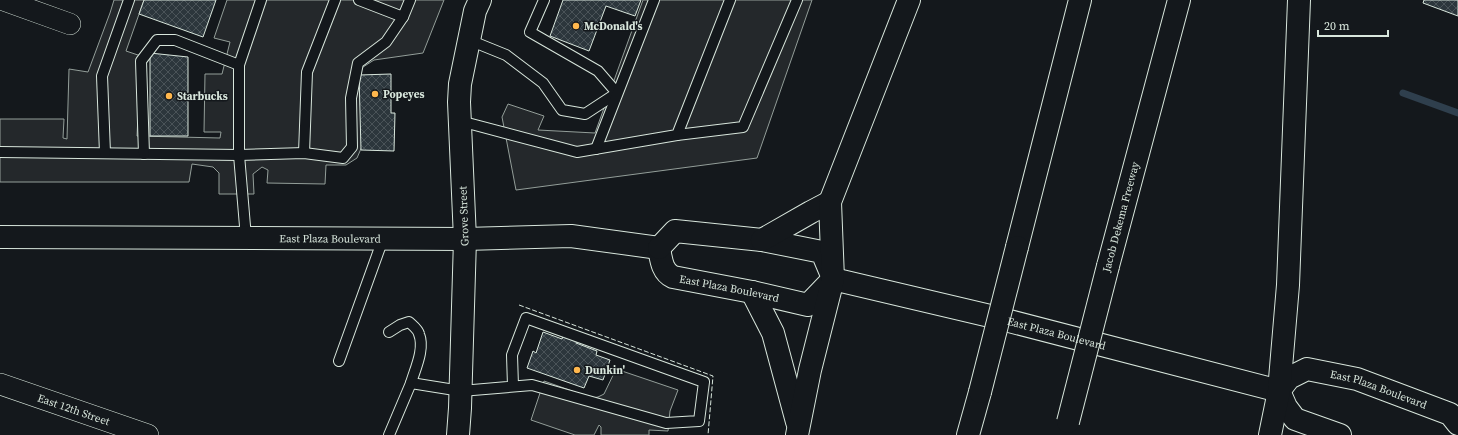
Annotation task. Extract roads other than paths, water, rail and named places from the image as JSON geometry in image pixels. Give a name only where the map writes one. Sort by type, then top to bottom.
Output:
[{"type":"main road","name":"Grove Street","points":[[458,435],[461,391],[465,239],[460,84],[469,40],[480,0]]},
{"type":"main road","points":[[798,431],[812,362],[833,279],[830,202],[908,0]]},
{"type":"main road","points":[[968,435],[1080,0]]},
{"type":"main road","name":"Jacob Dekema Freeway","points":[[1067,429],[1108,266],[1179,0]]},
{"type":"main road","points":[[1270,435],[1278,391],[1288,285],[1299,0]]},
{"type":"main road","points":[[762,240],[830,202]]},
{"type":"main road","points":[[659,248],[674,231],[762,240],[822,252],[833,279]]},
{"type":"main road","name":"East Plaza Boulevard","points":[[0,237],[465,239],[571,236],[659,248],[665,270],[673,277],[752,292],[808,305],[833,279],[990,316],[1278,391],[1289,378],[1307,369],[1357,379],[1450,414],[1458,424]]},
{"type":"main road","points":[[752,292],[773,333],[798,431]]},
{"type":"main road","points":[[1278,391],[1286,408],[1295,419],[1340,435]]},
{"type":"street","points":[[4,0],[70,24]]},
{"type":"street","name":"East 12th Street","points":[[0,384],[148,435]]},
{"type":"lane","points":[[105,153],[102,76],[129,0]]},
{"type":"lane","points":[[246,238],[239,155],[239,65],[261,0]]},
{"type":"lane","points":[[304,153],[307,72],[334,0]]},
{"type":"lane","points":[[359,0],[402,17]]},
{"type":"lane","points":[[0,152],[239,155],[304,153],[343,158],[352,147],[351,98],[358,62],[386,42],[402,17],[410,0]]},
{"type":"lane","points":[[544,0],[530,32],[598,71],[618,93]]},
{"type":"lane","points":[[596,149],[654,0]]},
{"type":"lane","points":[[677,135],[730,0]]},
{"type":"lane","points":[[460,121],[577,152],[677,135],[743,127],[797,0]]},
{"type":"lane","points":[[144,154],[141,61],[157,40],[175,40],[239,65]]},
{"type":"lane","points":[[469,40],[506,55],[543,83],[562,110],[585,114],[618,93]]},
{"type":"lane","points":[[339,361],[383,238]]},
{"type":"lane","points":[[411,383],[461,391],[532,385],[666,423],[699,421],[704,382],[526,318],[512,355],[514,386]]},
{"type":"lane","points":[[389,332],[400,324],[409,322],[419,332],[421,343],[418,360],[411,383],[389,435]]},
{"type":"waterway","points":[[1403,93],[1458,113]]},
{"type":"place","name":"McDonald's","points":[[576,26]]},
{"type":"place","name":"Popeyes","points":[[375,94]]},
{"type":"place","name":"Starbucks","points":[[169,96]]},
{"type":"place","name":"Dunkin'","points":[[577,370]]}]
